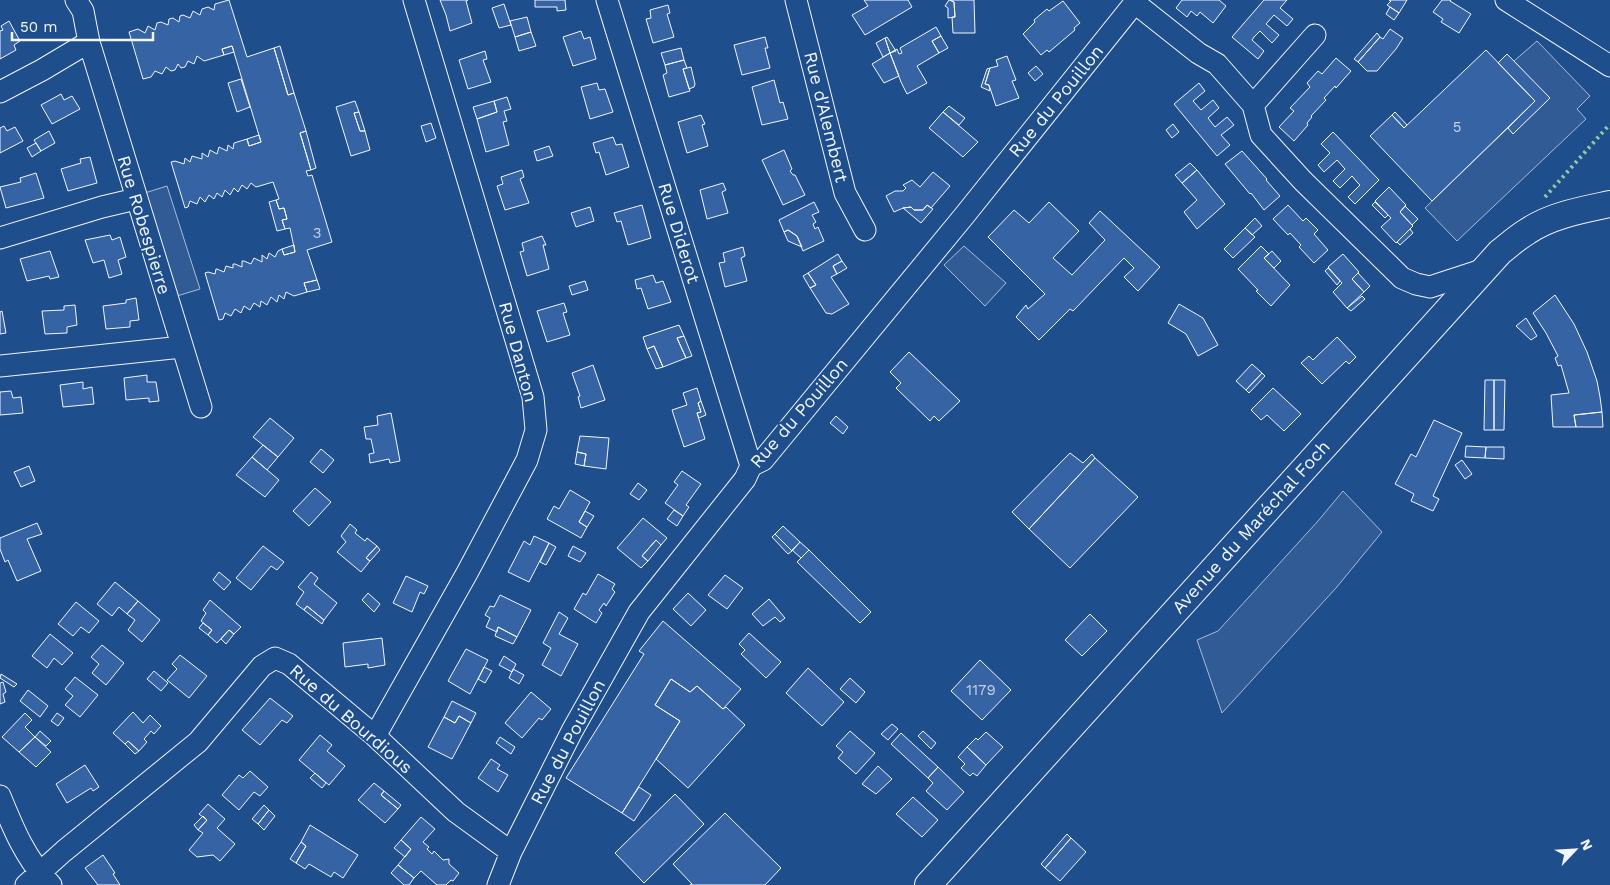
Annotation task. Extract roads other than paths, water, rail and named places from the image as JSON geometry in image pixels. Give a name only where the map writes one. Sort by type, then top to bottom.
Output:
[{"type":"main road","name":"Avenue du Maréchal Foch","points":[[928,885],[1482,270],[1500,252],[1529,230],[1548,220],[1606,206]]},
{"type":"street","name":"Rue Danton","points":[[375,736],[467,573],[527,460],[536,430],[533,396],[414,0]]},
{"type":"street","name":"Rue Diderot","points":[[606,0],[751,466]]},
{"type":"street","name":"Rue d'Alembert","points":[[796,0],[845,193],[864,230]]},
{"type":"street","points":[[1511,1],[1610,66]]},
{"type":"street","name":"Rue du Pouillon","points":[[498,885],[511,852],[572,731],[639,612],[745,479],[751,466],[763,460],[964,216],[1136,2]]},
{"type":"street","points":[[1136,2],[1198,53],[1217,64],[1253,105],[1261,136],[1303,181],[1402,278],[1430,287],[1482,270]]},
{"type":"street","name":"Rue Robespierre","points":[[85,4],[89,42],[201,407]]},
{"type":"street","points":[[1253,105],[1315,35]]},
{"type":"street","points":[[0,92],[89,42]]},
{"type":"street","points":[[0,238],[136,198]]},
{"type":"street","points":[[0,366],[182,347]]},
{"type":"street","name":"Rue du Bourdious","points":[[39,881],[198,742],[262,666],[275,658],[289,664],[375,736],[456,812],[511,852]]},
{"type":"street","points":[[0,796],[14,832],[39,881]]}]
